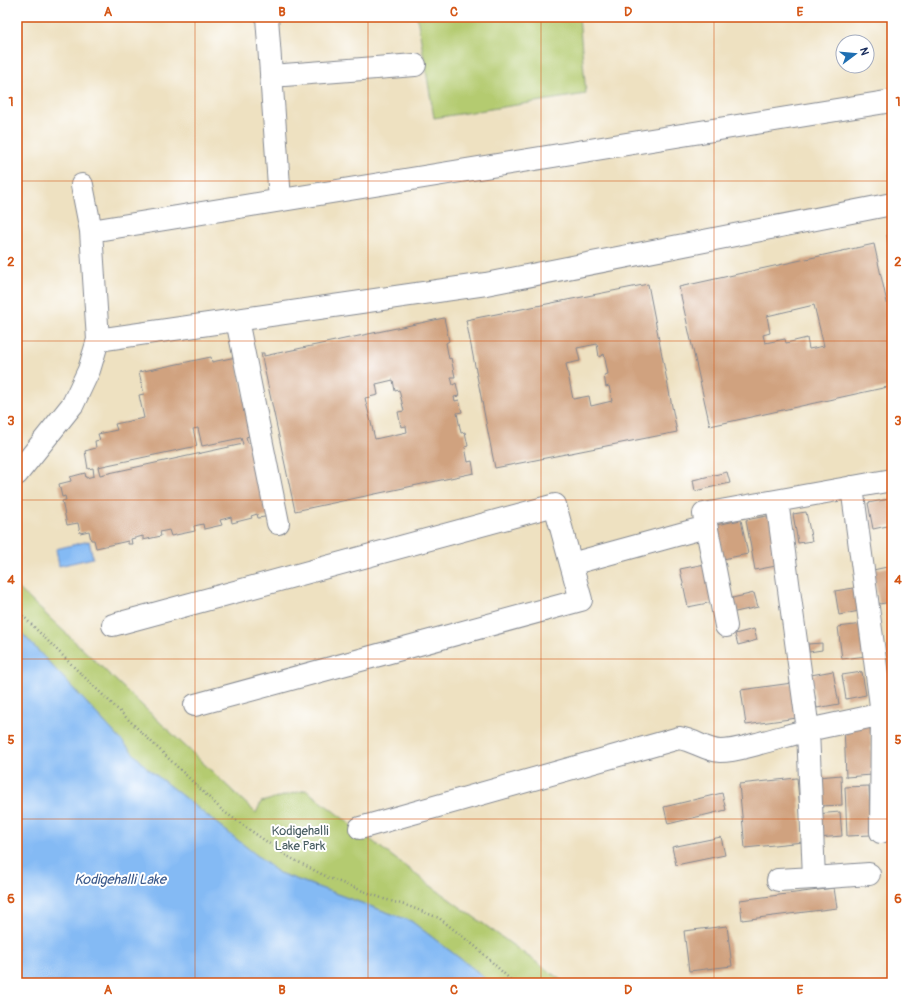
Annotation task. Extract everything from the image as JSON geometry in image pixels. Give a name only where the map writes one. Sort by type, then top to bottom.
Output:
[{"type":"street","points":[[267,17],[280,200]]},
{"type":"street","points":[[271,76],[415,65]]},
{"type":"street","points":[[91,231],[892,102]]},
{"type":"street","points":[[17,474],[73,404],[89,370],[98,340],[91,231],[82,185]]},
{"type":"street","points":[[98,340],[486,284],[892,204]]},
{"type":"street","points":[[237,320],[278,523]]},
{"type":"street","points":[[726,626],[704,514],[892,480]]},
{"type":"street","points":[[852,487],[887,712],[881,832]]},
{"type":"street","points":[[777,501],[808,730],[814,878]]},
{"type":"street","points":[[112,625],[555,505],[581,600],[195,705]]},
{"type":"street","points":[[571,564],[706,527]]},
{"type":"street","points":[[360,828],[679,738],[693,741],[707,748],[721,751],[734,750],[808,730],[887,712]]},
{"type":"street","points":[[778,880],[869,874]]},
{"type":"path","points":[[17,610],[223,811],[287,856],[329,878],[439,918],[476,947],[514,983]]},
{"type":"green space","points":[[417,17],[579,17],[586,94],[434,118]]},
{"type":"green space","name":"Kodigehalli Lake Park","points":[[17,587],[256,813],[261,802],[306,790],[427,883],[565,983],[489,983],[479,973],[411,921],[279,873],[147,768],[17,628]]},
{"type":"water","points":[[89,541],[93,558],[59,566],[56,549]]},
{"type":"water","name":"Kodigehalli Lake","points":[[17,628],[147,768],[279,873],[411,921],[479,973],[489,983],[17,983]]},
{"type":"building","points":[[887,235],[892,235],[891,260]]},
{"type":"building","points":[[874,244],[892,325],[892,386],[710,426],[679,287]],"holes":[[[814,305],[824,346],[809,349],[807,338],[786,343],[785,339],[765,343],[763,335],[770,333],[767,316]]]},
{"type":"building","points":[[648,284],[677,432],[495,468],[466,320]],"holes":[[[597,344],[599,357],[604,354],[608,374],[604,375],[606,387],[609,386],[612,401],[591,406],[589,396],[573,399],[566,364],[580,361],[577,348]]]},
{"type":"building","points":[[444,318],[449,341],[446,343],[455,377],[451,377],[453,385],[456,383],[459,396],[454,397],[455,401],[459,400],[462,412],[457,413],[461,433],[465,432],[468,446],[465,447],[468,462],[472,461],[474,473],[295,511],[261,353],[264,353],[264,356]],"holes":[[[393,380],[395,391],[399,390],[404,411],[398,412],[401,427],[406,426],[407,432],[375,439],[365,398],[378,395],[376,384]]]},
{"type":"building","points":[[211,357],[212,362],[236,357],[252,435],[246,437],[248,443],[253,442],[271,516],[258,518],[257,514],[251,516],[252,518],[232,523],[231,517],[220,520],[222,525],[204,529],[203,524],[194,526],[195,531],[171,536],[169,530],[160,532],[161,536],[143,540],[143,536],[131,539],[132,544],[128,544],[128,541],[96,548],[94,540],[91,540],[89,531],[80,533],[78,523],[67,525],[62,501],[66,500],[65,496],[62,497],[59,484],[71,481],[70,477],[85,473],[86,478],[94,476],[93,468],[88,469],[85,451],[96,448],[95,441],[100,440],[98,434],[117,430],[115,424],[144,418],[139,395],[144,394],[139,372]],"holes":[[[198,428],[202,446],[241,438],[243,444],[100,475],[98,467],[197,446],[193,429]]]},
{"type":"building","points":[[727,472],[730,483],[695,491],[693,480]]},
{"type":"building","points":[[889,499],[892,525],[873,529],[868,503]]},
{"type":"building","points":[[806,512],[812,541],[798,543],[793,514]]},
{"type":"building","points":[[772,515],[781,565],[755,570],[746,520]]},
{"type":"building","points":[[741,520],[748,554],[723,559],[716,525]]},
{"type":"building","points":[[705,564],[713,602],[688,607],[680,569]]},
{"type":"building","points":[[892,566],[892,602],[879,604],[873,570]]},
{"type":"building","points":[[860,587],[864,610],[839,615],[835,591]]},
{"type":"building","points":[[754,593],[758,607],[731,613],[728,599]]},
{"type":"building","points":[[863,624],[867,656],[842,659],[838,627]]},
{"type":"building","points":[[754,629],[757,640],[738,645],[735,634]]},
{"type":"building","points":[[822,643],[822,650],[809,652],[808,644]]},
{"type":"building","points":[[833,671],[839,704],[817,708],[811,675]]},
{"type":"building","points":[[862,672],[866,695],[846,699],[842,675]]},
{"type":"building","points":[[792,683],[797,718],[746,725],[741,690]]},
{"type":"building","points":[[870,724],[872,775],[846,777],[844,725]]},
{"type":"building","points":[[841,775],[842,805],[820,806],[818,777]]},
{"type":"building","points":[[797,778],[803,842],[745,848],[739,784]]},
{"type":"building","points":[[869,786],[871,835],[847,836],[845,787]]},
{"type":"building","points":[[722,793],[726,810],[668,824],[664,807]]},
{"type":"building","points":[[840,812],[842,836],[818,838],[816,814]]},
{"type":"building","points":[[721,837],[725,855],[676,865],[672,847]]},
{"type":"building","points":[[834,888],[837,908],[742,920],[740,900]]},
{"type":"building","points":[[727,926],[732,966],[689,971],[684,931]]}]
